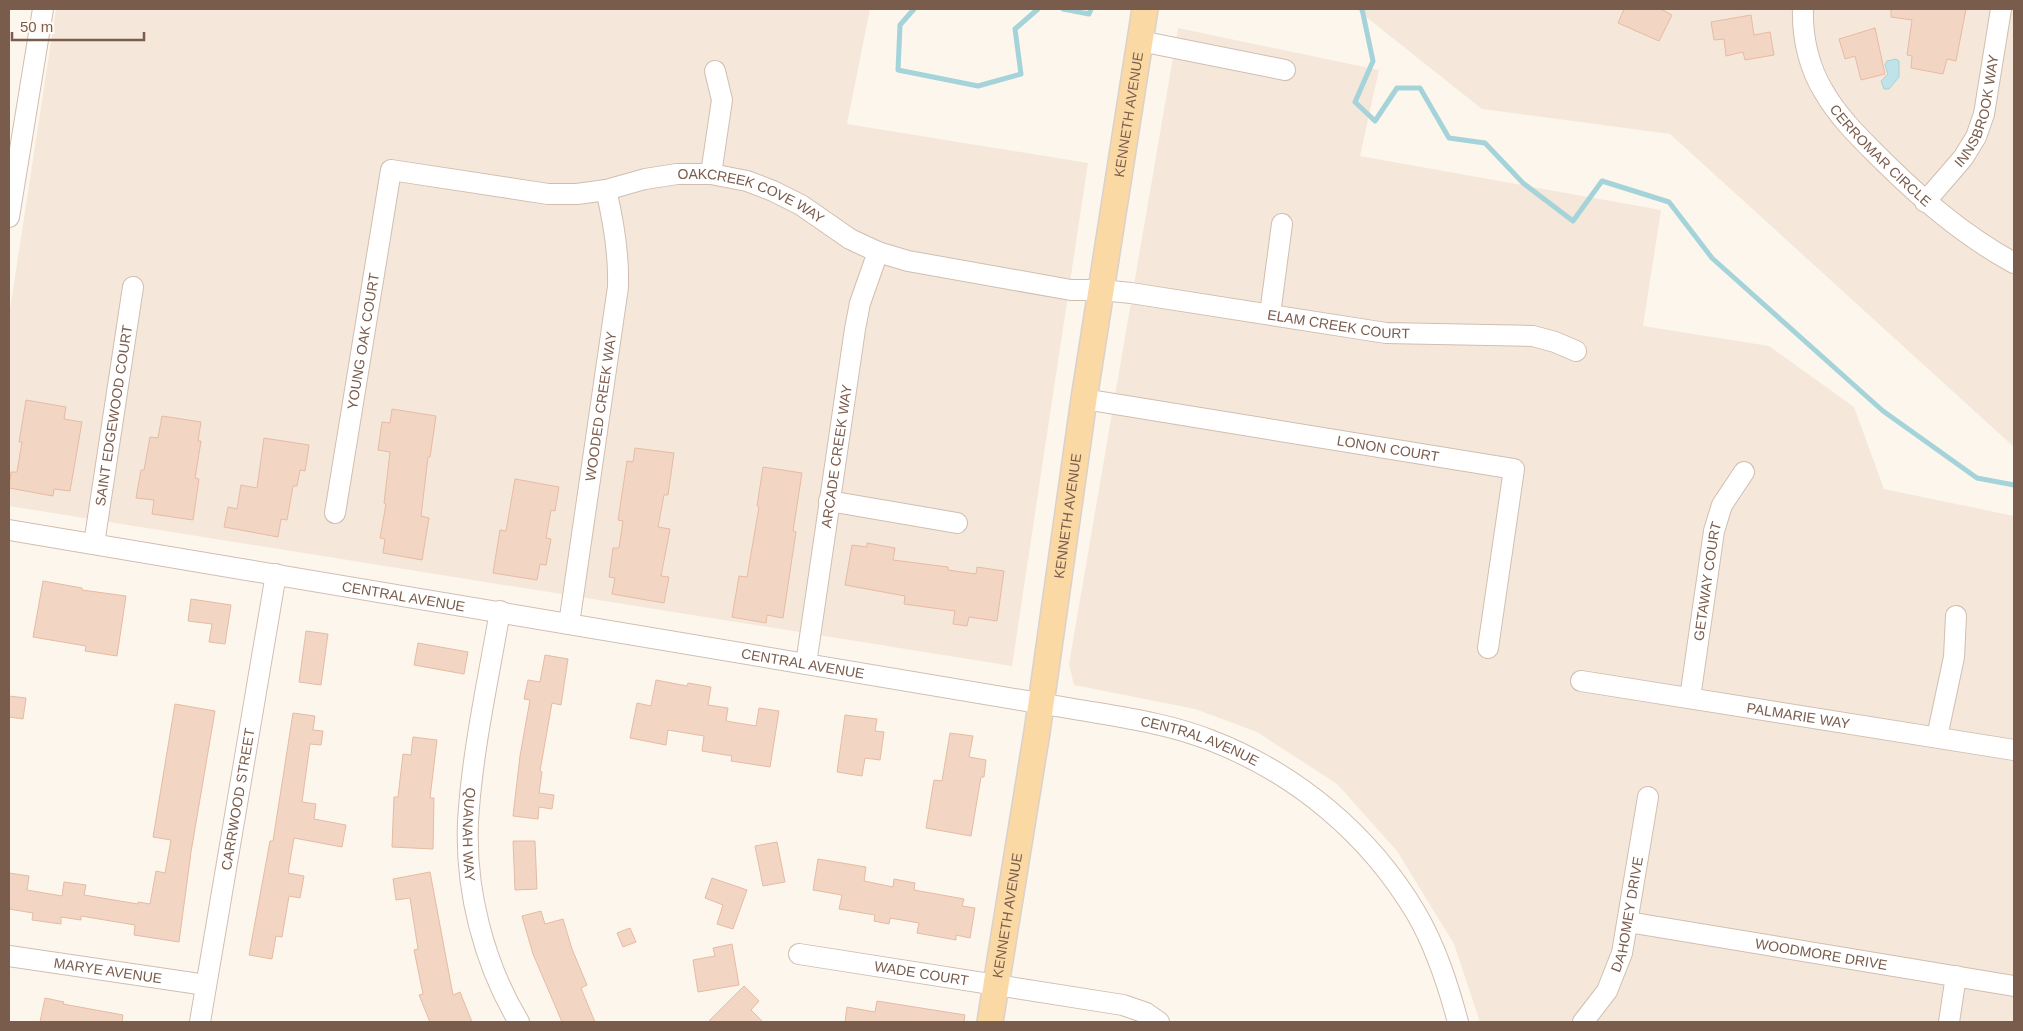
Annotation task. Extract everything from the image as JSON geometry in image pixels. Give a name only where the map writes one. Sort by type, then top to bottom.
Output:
[{"type":"main road","name":"KENNETH AVENUE","points":[[990,1022],[1042,704],[1084,399],[1145,9]]},
{"type":"street","points":[[9,217],[16,127],[43,9]]},
{"type":"street","name":"CERROMAR CIRCLE","points":[[1803,9],[1807,50],[1823,91],[1848,126],[1925,202],[1957,228],[2014,263]]},
{"type":"street","name":"INNSBROOK WAY","points":[[1925,202],[1963,158],[1976,137],[1984,114],[2001,9]]},
{"type":"street","points":[[1140,41],[1285,70]]},
{"type":"street","points":[[711,174],[722,100],[715,71]]},
{"type":"street","name":"OAKCREEK COVE WAY","points":[[391,170],[548,194],[577,194],[606,190],[669,175],[711,174],[747,181],[773,191],[801,205],[850,239],[878,252],[908,261],[1071,290],[1101,290]]},
{"type":"street","name":"YOUNG OAK COURT","points":[[335,513],[391,170]]},
{"type":"street","name":"WOODED CREEK WAY","points":[[568,624],[618,287],[618,248],[615,225],[606,190]]},
{"type":"street","points":[[1270,314],[1282,224]]},
{"type":"street","name":"ARCADE CREEK WAY","points":[[806,664],[855,329],[860,303],[878,252]]},
{"type":"street","name":"SAINT EDGEWOOD COURT","points":[[94,544],[133,287]]},
{"type":"street","name":"ELAM CREEK COURT","points":[[1101,290],[1131,292],[1386,333],[1533,336],[1555,342],[1576,351]]},
{"type":"street","name":"LONON COURT","points":[[1084,399],[1514,469],[1488,648]]},
{"type":"street","name":"GETAWAY COURT","points":[[1690,698],[1714,531],[1722,504],[1744,472]]},
{"type":"street","points":[[829,501],[957,522]]},
{"type":"street","name":"CENTRAL AVENUE","points":[[9,530],[1145,721],[1211,740],[1277,773],[1310,795],[1341,821],[1369,849],[1411,905],[1434,950],[1448,987],[1458,1022]]},
{"type":"street","name":"CARRWOOD STREET","points":[[200,1022],[276,574]]},
{"type":"street","name":"QUANAH WAY","points":[[500,612],[471,785],[468,824],[469,864],[474,902],[487,953],[502,990],[519,1022]]},
{"type":"street","points":[[1937,737],[1954,657],[1956,616]]},
{"type":"street","name":"PALMARIE WAY","points":[[1582,681],[2014,750]]},
{"type":"street","name":"DAHOMEY DRIVE","points":[[1583,1022],[1607,991],[1622,953],[1648,797]]},
{"type":"street","name":"WOODMORE DRIVE","points":[[1628,922],[2014,986]]},
{"type":"street","name":"WADE COURT","points":[[799,954],[1123,1005],[1146,1013],[1159,1022]]},
{"type":"street","name":"MARYE AVENUE","points":[[9,956],[206,985]]},
{"type":"street","points":[[1949,1022],[1956,976]]},
{"type":"shaded area","points":[[56,9],[870,9],[847,124],[1088,163],[1012,666],[9,506],[9,316]]},
{"type":"shaded area","points":[[1356,9],[2014,9],[2014,447],[1670,134],[1482,109]]},
{"type":"shaded area","points":[[1178,28],[1379,70],[1360,156],[1661,210],[1643,326],[1769,346],[1854,407],[1884,489],[2014,516],[2014,1022],[1480,1022],[1454,944],[1397,851],[1337,784],[1257,732],[1195,709],[1074,685],[1069,664]]},
{"type":"water","points":[[1896,59],[1899,61],[1899,77],[1889,89],[1884,89],[1881,81],[1888,74],[1885,65],[1887,61]]},
{"type":"building","points":[[1624,9],[1661,9],[1672,15],[1659,41],[1618,23]]},
{"type":"building","points":[[1891,9],[1966,9],[1956,61],[1947,59],[1943,74],[1911,68],[1912,56],[1907,55],[1912,20],[1891,17]]},
{"type":"building","points":[[1751,15],[1754,35],[1770,32],[1774,55],[1745,60],[1743,52],[1726,56],[1724,39],[1714,40],[1711,22]]},
{"type":"building","points":[[1875,28],[1885,74],[1861,80],[1855,56],[1845,59],[1839,39]]},
{"type":"building","points":[[26,400],[66,407],[64,419],[82,422],[70,491],[54,489],[53,496],[9,488],[11,472],[17,472],[22,442],[19,442]]},
{"type":"building","points":[[392,409],[436,416],[430,457],[428,457],[421,516],[429,518],[422,560],[383,553],[385,539],[380,538],[386,504],[384,503],[390,452],[378,450],[382,422],[390,423]]},
{"type":"building","points":[[162,416],[201,422],[198,441],[201,441],[195,478],[199,479],[193,520],[152,514],[154,500],[136,498],[141,470],[144,470],[150,437],[158,438]]},
{"type":"building","points":[[264,438],[309,445],[305,471],[300,470],[297,486],[293,486],[287,520],[281,519],[278,537],[224,527],[228,507],[237,509],[241,485],[257,488]]},
{"type":"building","points":[[635,448],[674,453],[668,495],[664,495],[658,527],[670,529],[661,576],[669,577],[664,603],[612,594],[615,578],[609,577],[613,548],[619,548],[623,521],[618,520],[627,461],[633,462]]},
{"type":"building","points":[[763,467],[802,473],[793,531],[796,532],[783,618],[767,615],[766,623],[732,617],[739,576],[747,577],[759,507],[757,506]]},
{"type":"building","points":[[515,479],[559,487],[555,511],[551,510],[546,538],[551,539],[546,565],[540,564],[537,580],[493,573],[500,530],[506,531]]},
{"type":"building","points":[[867,543],[895,548],[893,560],[948,567],[948,570],[976,574],[977,567],[1004,571],[997,621],[969,617],[967,626],[953,624],[955,611],[904,604],[905,596],[845,585],[852,545],[867,547]]},
{"type":"building","points":[[43,581],[82,588],[82,590],[126,596],[117,656],[85,651],[86,646],[33,637]]},
{"type":"building","points":[[191,599],[231,605],[225,644],[209,642],[212,624],[188,621]]},
{"type":"building","points":[[306,631],[328,634],[321,685],[299,682]]},
{"type":"building","points":[[418,643],[468,652],[464,674],[414,665]]},
{"type":"building","points":[[545,655],[568,659],[561,705],[552,703],[540,771],[542,772],[539,793],[554,795],[552,809],[539,807],[538,819],[513,816],[520,756],[530,700],[524,699],[528,680],[540,682]]},
{"type":"building","points":[[656,680],[687,686],[688,683],[711,687],[708,705],[728,708],[726,721],[756,726],[759,708],[779,711],[770,767],[731,761],[732,756],[702,751],[704,736],[668,730],[666,745],[630,738],[637,703],[651,706]]},
{"type":"building","points":[[9,696],[26,698],[23,719],[9,717]]},
{"type":"building","points":[[175,704],[215,711],[191,852],[179,942],[134,935],[135,925],[81,916],[81,920],[61,917],[61,924],[32,920],[33,913],[9,909],[9,873],[29,876],[27,890],[62,896],[64,882],[86,885],[84,895],[138,904],[138,902],[150,904],[156,871],[165,873],[171,840],[153,837]]},
{"type":"building","points":[[293,713],[315,716],[313,730],[323,731],[321,745],[310,744],[302,802],[316,804],[314,819],[346,825],[342,847],[294,838],[288,873],[304,876],[300,898],[289,896],[282,937],[276,936],[272,959],[249,955],[270,841],[273,841]]},
{"type":"building","points":[[845,715],[877,719],[875,731],[884,732],[880,760],[865,758],[862,776],[837,772]]},
{"type":"building","points":[[950,733],[973,736],[969,757],[986,760],[984,777],[981,777],[971,836],[926,828],[934,780],[942,781]]},
{"type":"building","points":[[413,737],[437,740],[430,798],[434,798],[433,849],[392,847],[394,797],[398,797],[403,754],[411,755]]},
{"type":"building","points":[[513,841],[535,841],[537,889],[515,890]]},
{"type":"building","points":[[777,842],[785,882],[763,886],[755,846]]},
{"type":"building","points":[[818,859],[866,867],[864,881],[893,887],[894,879],[915,883],[914,890],[964,899],[962,906],[975,908],[970,938],[956,935],[956,940],[917,933],[919,923],[890,918],[889,924],[874,921],[875,915],[839,909],[842,895],[813,890]]},
{"type":"building","points":[[430,872],[453,995],[460,992],[472,1022],[430,1022],[419,995],[423,994],[414,950],[418,949],[410,898],[396,900],[393,879]]},
{"type":"building","points":[[712,878],[747,890],[733,929],[717,924],[723,905],[705,898]]},
{"type":"building","points":[[541,911],[545,924],[563,919],[572,949],[587,985],[581,988],[595,1022],[562,1022],[533,954],[522,916]]},
{"type":"building","points":[[630,928],[636,942],[623,947],[617,933]]},
{"type":"building","points":[[732,944],[739,985],[698,992],[693,960],[715,956],[713,948]]},
{"type":"building","points":[[744,986],[759,1001],[751,1010],[763,1022],[708,1022]]},
{"type":"building","points":[[45,998],[64,1002],[63,1004],[123,1015],[122,1022],[40,1022]]},
{"type":"building","points":[[877,1001],[965,1015],[964,1022],[845,1022],[847,1007],[875,1012]]},
{"type":"waterway","points":[[914,9],[900,25],[898,70],[978,86],[1021,74],[1015,29],[1038,9]]},
{"type":"waterway","points":[[1063,9],[1089,14],[1091,9]]},
{"type":"waterway","points":[[1362,9],[1373,61],[1355,102],[1375,121],[1397,88],[1420,88],[1449,138],[1485,143],[1523,183],[1573,221],[1602,181],[1669,202],[1712,258],[1883,411],[1977,478],[2014,485]]}]
